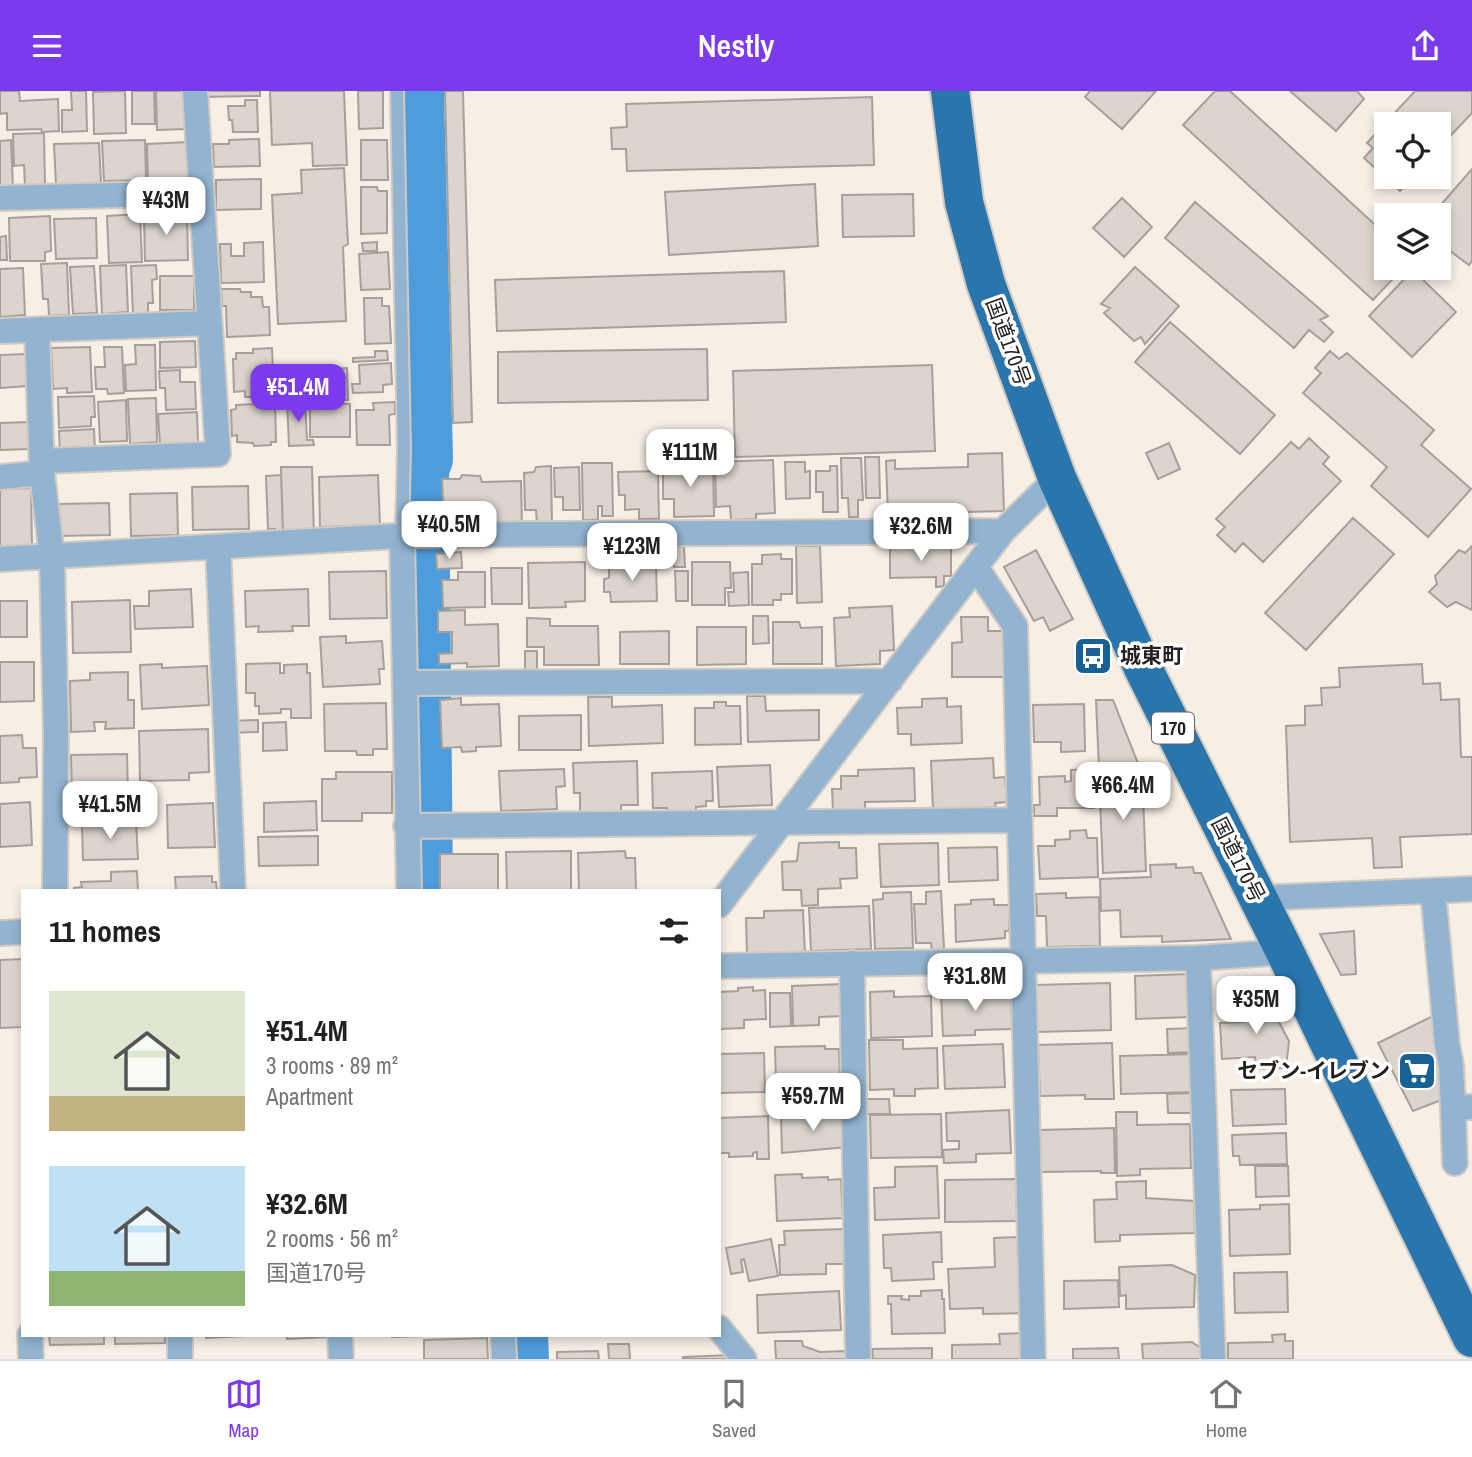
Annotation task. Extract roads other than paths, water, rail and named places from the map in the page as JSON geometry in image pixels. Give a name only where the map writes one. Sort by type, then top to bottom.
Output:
[{"type":"highway","name":"国道170号","points":[[950,91],[964,202],[986,284],[1057,478],[1143,668],[1285,951],[1472,1338]]},
{"type":"street","points":[[0,477],[42,467],[218,454],[195,91]]},
{"type":"street","points":[[0,198],[201,193]]},
{"type":"street","points":[[0,331],[209,323]]},
{"type":"street","points":[[37,330],[42,467],[52,557],[56,734],[55,889]]},
{"type":"street","points":[[721,902],[1003,531],[1057,478]]},
{"type":"street","points":[[0,559],[417,536],[1003,531]]},
{"type":"street","points":[[409,889],[420,826],[417,536]]},
{"type":"street","points":[[218,547],[233,889]]},
{"type":"street","points":[[976,567],[1015,627],[1033,1359]]},
{"type":"street","points":[[419,683],[890,681]]},
{"type":"street","points":[[420,826],[1020,820]]},
{"type":"street","points":[[1257,898],[1472,889]]},
{"type":"street","points":[[1433,891],[1447,1044],[1462,1108],[1455,1163]]},
{"type":"street","points":[[0,933],[21,932]]},
{"type":"street","points":[[721,966],[1198,958],[1285,951]]},
{"type":"street","points":[[1198,958],[1213,1359]]},
{"type":"street","points":[[852,963],[858,1359]]},
{"type":"street","points":[[721,1330],[744,1359]]},
{"type":"street","points":[[30,1337],[31,1359]]},
{"type":"street","points":[[180,1337],[180,1359]]},
{"type":"street","points":[[341,1337],[341,1359]]},
{"type":"street","points":[[503,1337],[504,1359]]},
{"type":"lane","points":[[397,91],[404,449],[417,536]]},
{"type":"waterway","points":[[418,91],[427,459],[423,469],[427,889]]},
{"type":"waterway","points":[[522,1337],[523,1359]]},
{"type":"place","name":"城東町","points":[[1093,656]]},
{"type":"place","name":"セブン-イレブン","points":[[1417,1071]]}]
